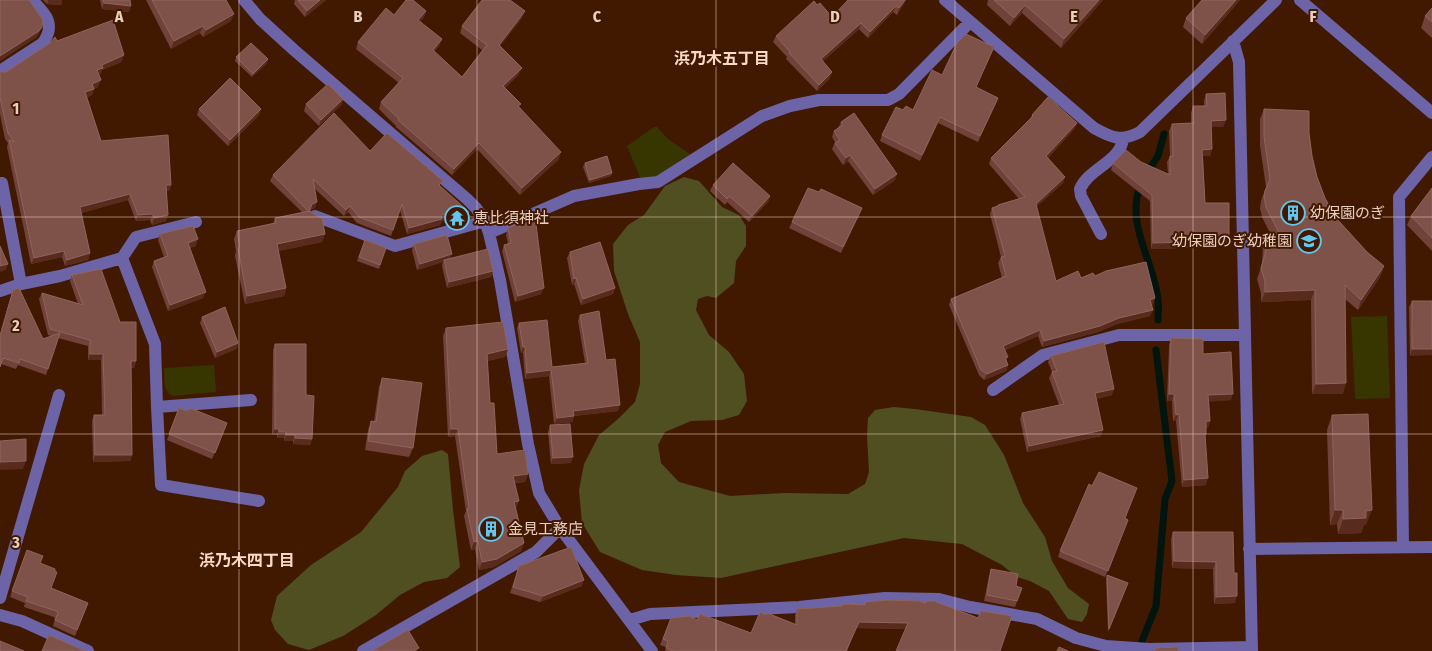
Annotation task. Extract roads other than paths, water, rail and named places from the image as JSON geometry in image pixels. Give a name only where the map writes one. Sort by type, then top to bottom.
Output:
[{"type":"street","points":[[0,71],[43,43],[48,36],[50,29],[48,20],[43,11],[32,0]]},
{"type":"street","points":[[244,0],[260,19],[294,50],[476,208],[487,227],[500,280],[528,444],[539,493],[560,528],[652,651]]},
{"type":"street","points":[[945,0],[1094,128],[1106,135],[1123,139],[1140,132],[1276,0]]},
{"type":"street","points":[[1300,0],[1432,113]]},
{"type":"street","points":[[315,216],[394,246],[487,227],[574,196],[658,182],[762,116],[790,106],[819,100],[888,100],[899,94],[970,22]]},
{"type":"street","points":[[630,620],[650,614],[799,607],[885,598],[939,599],[970,607],[1037,619],[1090,643],[1106,646],[1149,650],[1252,649],[1239,62],[1233,41]]},
{"type":"street","points":[[1101,234],[1081,196],[1080,188],[1087,178],[1119,151],[1123,139]]},
{"type":"street","points":[[1403,547],[1399,197],[1432,157]]},
{"type":"street","points":[[2,183],[21,284]]},
{"type":"street","points":[[0,291],[122,258],[136,237],[196,222]]},
{"type":"street","points":[[122,258],[155,344],[161,485],[259,500]]},
{"type":"street","points":[[993,390],[1043,355],[1119,336],[1244,335]]},
{"type":"street","points":[[0,598],[59,395]]},
{"type":"street","points":[[157,407],[251,400]]},
{"type":"street","points":[[362,651],[536,552],[560,528]]},
{"type":"street","points":[[1250,549],[1432,546]]},
{"type":"street","points":[[0,615],[22,621],[88,651]]},
{"type":"waterway","points":[[1146,174],[1158,156],[1164,134]]},
{"type":"waterway","points":[[1141,184],[1136,214],[1142,243],[1156,286],[1158,320]]},
{"type":"waterway","points":[[1142,641],[1156,606],[1165,499],[1172,481],[1156,350]]},
{"type":"place","name":"幼保園のぎ","points":[[1293,213]]},
{"type":"place","name":"恵比須神社","points":[[457,218]]},
{"type":"place","name":"幼保園のぎ幼稚園","points":[[1309,241]]},
{"type":"place","name":"金見工務店","points":[[491,529]]},
{"type":"district","name":"浜乃木五丁目","points":[[722,58]]},
{"type":"district","name":"浜乃木四丁目","points":[[247,560]]}]
